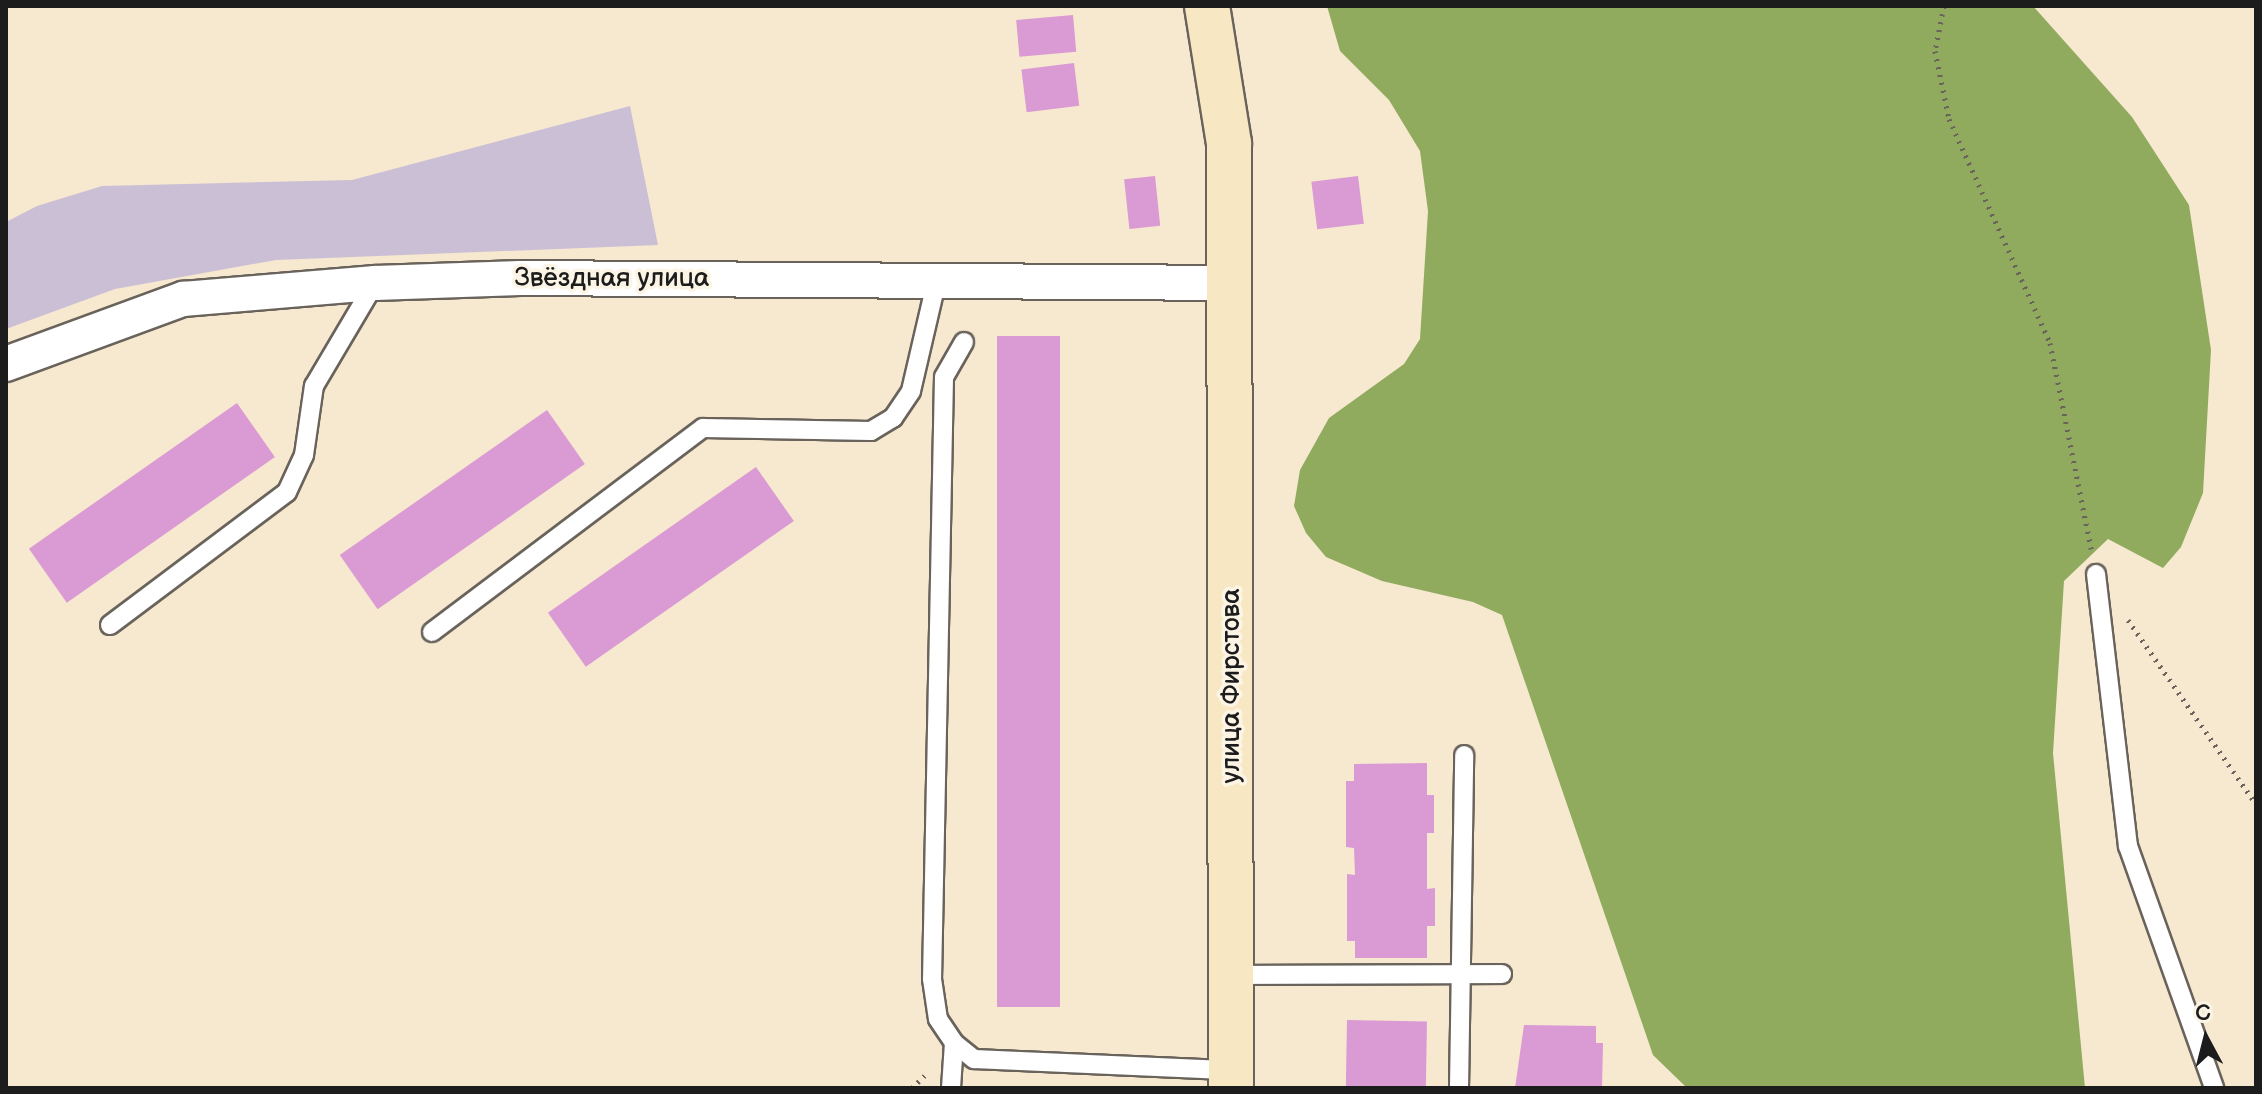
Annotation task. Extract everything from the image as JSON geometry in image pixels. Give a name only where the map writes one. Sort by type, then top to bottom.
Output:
[{"type":"main road","name":"улица Фирстова","points":[[1207,6],[1229,143],[1231,1079]]},
{"type":"street","name":"Звёздная улица","points":[[6,364],[183,299],[375,283],[937,279],[1231,283]]},
{"type":"lane","points":[[432,632],[703,428],[871,431],[893,418],[911,391],[937,279]]},
{"type":"lane","points":[[110,625],[287,492],[304,455],[314,386],[375,283]]},
{"type":"lane","points":[[964,342],[944,377],[932,979],[938,1019],[954,1043],[974,1059],[1231,1079]]},
{"type":"lane","points":[[2096,574],[2128,846],[2214,1088]]},
{"type":"lane","points":[[1459,1088],[1464,755]]},
{"type":"lane","points":[[1232,975],[1502,974]]},
{"type":"lane","points":[[951,1088],[954,1043]]},
{"type":"path","points":[[1944,6],[1935,51],[1949,119],[2050,343],[2096,574],[2256,804]]},
{"type":"shaded area","points":[[630,106],[658,245],[276,260],[115,289],[6,329],[6,222],[37,206],[102,186],[352,180]]},
{"type":"green space","points":[[1327,6],[2033,6],[2132,117],[2189,205],[2211,350],[2203,493],[2181,547],[2163,568],[2108,539],[2064,581],[2053,753],[2085,1088],[1687,1088],[1653,1055],[1502,615],[1473,602],[1382,581],[1326,557],[1306,533],[1294,506],[1300,470],[1329,418],[1404,364],[1420,339],[1428,211],[1420,151],[1389,100],[1340,51]]},
{"type":"building","points":[[1073,15],[1076,52],[1019,57],[1016,20]]},
{"type":"building","points":[[1074,63],[1079,106],[1027,112],[1021,69]]},
{"type":"building","points":[[1155,176],[1160,226],[1129,229],[1124,179]]},
{"type":"building","points":[[1358,176],[1364,224],[1317,229],[1311,182]]},
{"type":"building","points":[[997,336],[1060,336],[1060,1007],[997,1007]]},
{"type":"building","points":[[237,403],[275,457],[67,603],[29,549]]},
{"type":"building","points":[[547,410],[585,464],[378,609],[340,555]]},
{"type":"building","points":[[756,467],[794,521],[586,667],[548,613]]},
{"type":"building","points":[[1427,763],[1427,795],[1434,795],[1434,833],[1427,833],[1427,889],[1435,888],[1435,926],[1427,926],[1427,958],[1355,958],[1355,941],[1347,941],[1347,874],[1355,875],[1354,848],[1346,847],[1346,781],[1354,781],[1354,764]]},
{"type":"building","points":[[1347,1020],[1427,1021],[1426,1088],[1346,1088]]},
{"type":"building","points":[[1524,1025],[1596,1026],[1596,1043],[1603,1043],[1602,1088],[1515,1088]]}]
